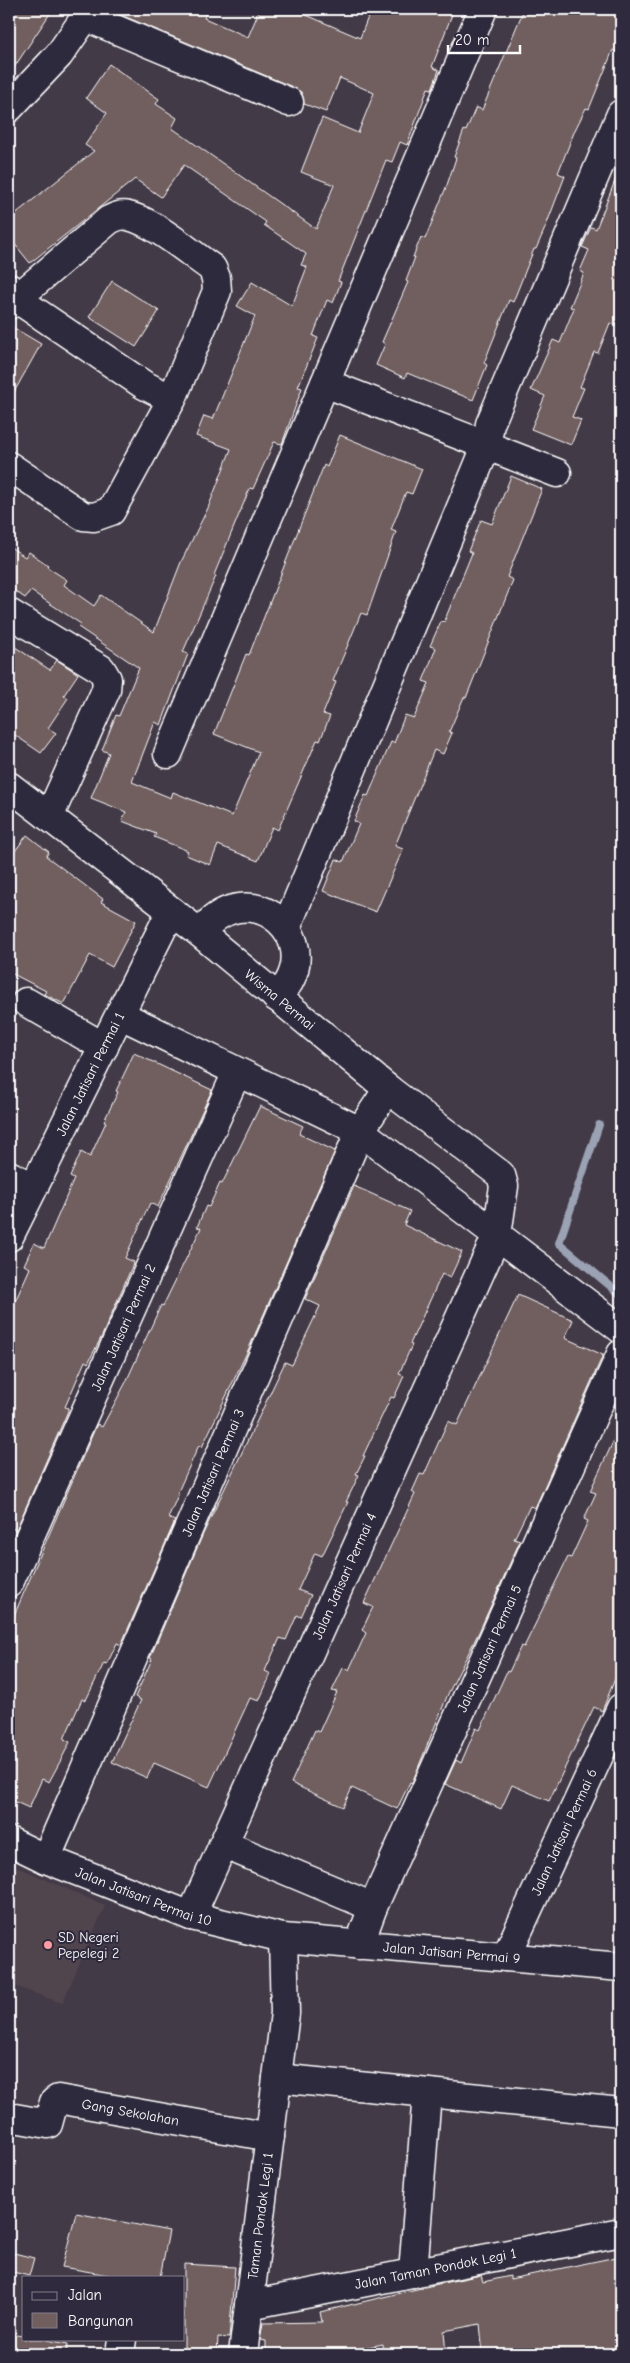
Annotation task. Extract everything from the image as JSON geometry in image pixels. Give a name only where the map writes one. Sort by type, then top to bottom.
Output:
[{"type":"street","points":[[168,754],[483,9]]},
{"type":"street","points":[[9,108],[59,55],[89,13],[289,102]]},
{"type":"street","points":[[279,922],[482,437],[621,114]]},
{"type":"street","points":[[9,466],[83,516],[103,515],[112,511],[172,399],[217,291],[216,278],[212,268],[145,222],[119,215],[109,220],[12,297],[144,385],[172,399]]},
{"type":"street","points":[[325,383],[482,437],[557,473]]},
{"type":"street","points":[[9,613],[101,669],[107,679],[106,690],[50,817]]},
{"type":"street","name":"Wisma Permai","points":[[9,786],[200,934],[388,1090],[501,1174],[504,1186],[497,1235]]},
{"type":"street","points":[[200,934],[210,920],[224,911],[240,907],[257,908],[279,922],[294,946],[294,964],[288,982],[276,997]]},
{"type":"street","name":"Jalan Jatisari Permai 1","points":[[9,1237],[21,1181],[104,1047],[171,911]]},
{"type":"street","points":[[26,1002],[104,1047]]},
{"type":"street","points":[[121,1015],[360,1131],[621,1329]]},
{"type":"street","name":"Jalan Jatisari Permai 2","points":[[9,1583],[237,1072]]},
{"type":"street","name":"Jalan Jatisari Permai 3","points":[[46,1859],[360,1131],[388,1090]]},
{"type":"street","name":"Jalan Jatisari Permai 4","points":[[191,1916],[497,1235]]},
{"type":"street","name":"Jalan Jatisari Permai 5","points":[[359,1945],[373,1907],[621,1354]]},
{"type":"street","name":"Jalan Jatisari Permai 6","points":[[506,1957],[621,1708]]},
{"type":"street","name":"Jalan Jatisari Permai 10","points":[[9,1841],[46,1859],[191,1916],[283,1938]]},
{"type":"street","points":[[223,1844],[373,1907]]},
{"type":"street","name":"Jalan Jatisari Permai 9","points":[[283,1938],[621,1967]]},
{"type":"street","name":"Taman Pondok Legi 1","points":[[243,2354],[285,2013],[283,1938]]},
{"type":"street","points":[[277,2078],[621,2112]]},
{"type":"street","points":[[413,2274],[427,2093]]},
{"type":"street","name":"Gang Sekolahan","points":[[9,2117],[48,2124],[54,2102],[58,2099],[270,2137]]},
{"type":"street","name":"Jalan Taman Pondok Legi 1","points":[[249,2305],[621,2232]]},
{"type":"street","points":[[120,2354],[122,2340]]},
{"type":"shaded area","name":"SD Negeri Pepelegi 2","points":[[9,1863],[105,1906],[62,2003],[9,1984]]},
{"type":"building","points":[[9,9],[53,9],[9,75]]},
{"type":"building","points":[[107,9],[208,9],[204,18],[248,37],[260,9],[306,9],[304,14],[360,38],[371,9],[454,9],[432,67],[439,70],[432,89],[428,88],[407,145],[400,142],[392,162],[386,160],[338,281],[341,282],[333,303],[327,300],[313,336],[318,338],[298,387],[302,388],[282,444],[274,442],[253,489],[250,488],[214,575],[216,576],[183,652],[188,654],[161,725],[155,722],[132,782],[171,798],[173,792],[232,816],[259,752],[214,734],[246,654],[249,655],[324,465],[327,467],[340,435],[422,469],[412,494],[406,492],[391,530],[396,532],[367,615],[361,613],[333,681],[336,682],[323,714],[330,716],[320,741],[317,740],[278,830],[272,827],[258,861],[218,845],[210,865],[186,855],[188,851],[154,837],[156,834],[122,821],[126,812],[91,798],[109,753],[102,750],[116,715],[119,716],[139,668],[78,627],[81,624],[31,591],[25,598],[9,587],[9,546],[25,557],[29,552],[48,565],[47,567],[67,580],[64,585],[94,606],[101,595],[154,632],[181,562],[208,508],[231,449],[196,436],[204,416],[213,419],[255,316],[237,306],[252,282],[292,306],[307,267],[301,265],[306,254],[264,225],[266,222],[184,165],[161,197],[135,179],[30,263],[9,237],[9,219],[94,151],[85,145],[107,113],[86,98],[109,64],[159,99],[156,104],[177,118],[172,128],[316,229],[334,185],[301,172],[322,118],[358,133],[374,93],[340,78],[326,112],[304,104],[302,93],[295,88]]},
{"type":"building","points":[[524,9],[621,9],[621,54],[613,50],[589,109],[586,108],[575,130],[558,173],[565,176],[546,226],[536,249],[534,249],[513,302],[509,300],[484,363],[487,365],[473,400],[407,373],[405,378],[376,365],[385,344],[382,342],[408,282],[406,281],[415,257],[413,257],[421,237],[425,239],[447,185],[456,158],[454,157],[464,130],[466,131],[476,107],[482,110]]},
{"type":"building","points":[[620,168],[621,312],[616,325],[610,323],[598,353],[594,352],[580,387],[584,388],[572,417],[581,420],[571,445],[531,429],[545,396],[531,390],[553,340],[560,343],[574,308],[570,307],[584,273],[580,271],[589,250],[582,247],[591,227],[596,229]]},
{"type":"building","points":[[112,281],[159,311],[136,347],[89,317]]},
{"type":"building","points":[[9,325],[41,344],[9,401]]},
{"type":"building","points":[[511,476],[542,489],[507,577],[513,580],[466,698],[464,697],[449,732],[452,733],[443,754],[434,750],[395,846],[403,849],[376,912],[323,891],[336,859],[343,862],[359,824],[354,821],[365,795],[368,796],[391,742],[394,743],[405,715],[414,718],[429,683],[423,681],[436,648],[430,646],[441,621],[444,622],[472,553],[468,551],[481,520],[492,524]]},
{"type":"building","points":[[9,643],[50,670],[57,660],[78,674],[64,695],[68,698],[48,728],[56,733],[41,753],[9,731]]},
{"type":"building","points":[[27,835],[49,852],[46,856],[103,899],[101,902],[136,921],[112,967],[90,955],[64,1004],[44,994],[46,991],[9,972],[9,859]]},
{"type":"building","points":[[134,1053],[212,1090],[158,1207],[150,1203],[125,1258],[134,1262],[102,1336],[88,1363],[85,1361],[65,1407],[68,1408],[68,1411],[16,1530],[9,1527],[9,1315],[30,1268],[24,1265],[34,1243],[44,1248],[74,1179],[70,1177],[81,1152],[90,1157],[118,1092],[116,1091]]},
{"type":"building","points":[[260,1106],[303,1126],[299,1134],[335,1151],[250,1346],[202,1447],[199,1445],[177,1494],[168,1518],[175,1521],[121,1645],[117,1643],[107,1664],[104,1663],[86,1700],[82,1699],[64,1739],[70,1742],[49,1782],[42,1779],[29,1808],[9,1799],[9,1627],[97,1424],[102,1427],[126,1382],[161,1305],[163,1306],[201,1228],[197,1227],[206,1206],[209,1207],[220,1183],[222,1184]]},
{"type":"building","points":[[354,1186],[410,1211],[404,1225],[462,1252],[450,1278],[442,1274],[410,1344],[412,1345],[399,1374],[404,1376],[394,1398],[391,1397],[363,1456],[365,1456],[356,1474],[359,1475],[346,1502],[348,1502],[322,1556],[315,1553],[298,1590],[311,1595],[301,1617],[297,1615],[286,1640],[280,1638],[265,1671],[271,1674],[259,1701],[250,1698],[209,1787],[154,1763],[147,1778],[112,1762],[141,1700],[135,1697],[203,1534],[285,1362],[292,1365],[320,1306],[305,1299]]},
{"type":"building","points":[[518,1295],[573,1320],[565,1338],[603,1355],[535,1508],[530,1506],[514,1539],[520,1541],[479,1632],[448,1694],[412,1783],[410,1782],[397,1809],[352,1788],[343,1807],[291,1783],[315,1730],[319,1732],[337,1692],[332,1691],[343,1668],[349,1670],[366,1633],[362,1630],[373,1607],[364,1603],[415,1494],[412,1492],[420,1474],[424,1475],[448,1421],[457,1425]]},
{"type":"building","points":[[621,1425],[621,1664],[602,1711],[594,1707],[549,1801],[512,1785],[501,1809],[445,1784],[456,1760],[461,1763],[476,1728],[480,1730],[507,1671],[509,1672],[521,1646],[524,1647],[568,1557],[571,1558],[588,1521],[584,1519],[596,1493],[590,1491]]},
{"type":"building","points":[[76,2213],[169,2231],[160,2276],[114,2276],[62,2267]]},
{"type":"building","points":[[14,2253],[34,2258],[29,2276],[9,2271]]},
{"type":"building","points":[[621,2256],[621,2354],[483,2354],[480,2324],[444,2331],[446,2354],[384,2354],[383,2344],[333,2354],[266,2354],[266,2341],[260,2340],[263,2323],[322,2322],[320,2312],[438,2284],[481,2275],[483,2282],[510,2276],[510,2279]]},
{"type":"building","points":[[184,2264],[235,2267],[229,2338],[218,2337],[217,2354],[184,2354]]},
{"type":"building","points":[[9,2334],[22,2336],[22,2340],[47,2340],[68,2344],[67,2354],[9,2354]]},
{"type":"waterway","points":[[599,1125],[559,1243],[621,1295]]},
{"type":"place","name":"SD Negeri Pepelegi 2","points":[[48,1945]]}]
